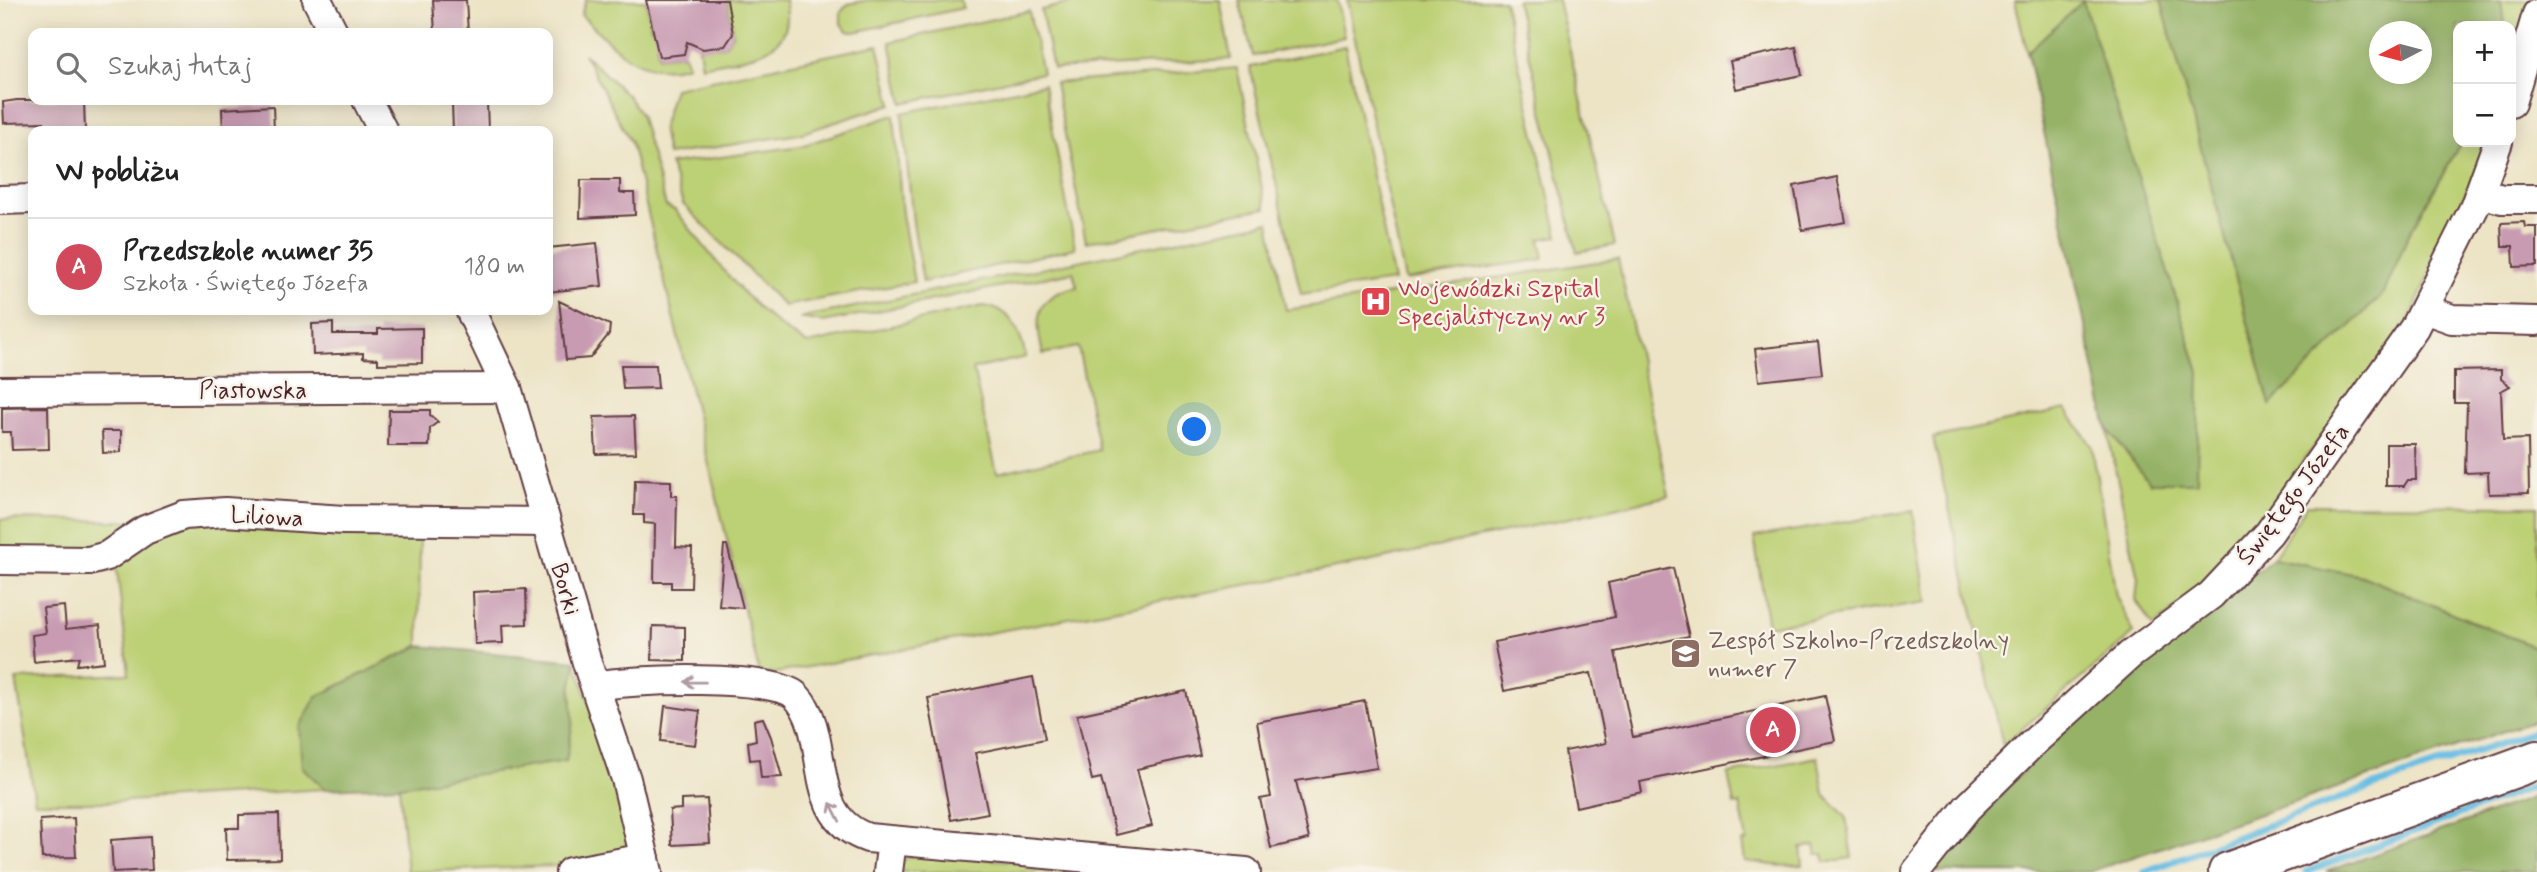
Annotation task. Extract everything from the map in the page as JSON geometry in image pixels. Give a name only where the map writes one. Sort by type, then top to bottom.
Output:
[{"type":"main road","points":[[2228,872],[2537,760]]},
{"type":"street","points":[[317,0],[331,28]]},
{"type":"street","points":[[2516,86],[2537,14]]},
{"type":"street","points":[[370,105],[380,126]]},
{"type":"street","name":"Świętego Józefa","points":[[1916,872],[1967,808],[2034,741],[2130,655],[2211,595],[2256,549],[2283,516],[2424,309],[2480,193],[2496,147]]},
{"type":"street","points":[[2480,193],[2502,199],[2537,199]]},
{"type":"street","points":[[0,200],[28,200]]},
{"type":"street","points":[[2424,309],[2452,319],[2537,321]]},
{"type":"street","name":"Borki","points":[[472,315],[507,388],[626,779],[646,865]]},
{"type":"street","name":"Piastowska","points":[[0,391],[507,388]]},
{"type":"street","name":"Liliowa","points":[[0,560],[89,561],[107,556],[145,530],[184,515],[225,512],[344,520],[546,522]]},
{"type":"street","points":[[596,687],[622,681],[661,681],[764,684],[788,690],[798,698],[809,718],[827,794],[839,821],[859,835],[892,841],[1246,872]]},
{"type":"street","points":[[888,872],[892,841]]},
{"type":"street","points":[[570,872],[646,865]]},
{"type":"green space","points":[[586,0],[646,0],[651,28],[659,30],[660,38],[656,44],[659,57],[684,54],[688,65],[655,68],[628,57],[581,15]]},
{"type":"green space","points":[[727,0],[785,0],[787,19],[784,33],[776,44],[764,51],[702,66],[699,48],[725,46],[733,34]]},
{"type":"green space","points":[[868,0],[960,0],[963,8],[855,32],[847,31],[841,24],[841,12],[848,4]]},
{"type":"green space","points":[[1084,0],[1220,0],[1231,59],[1053,69],[1041,10]]},
{"type":"green space","points":[[1239,0],[1337,0],[1344,37],[1253,56]]},
{"type":"green space","points":[[1347,0],[1504,0],[1558,236],[1540,239],[1544,259],[1405,280]]},
{"type":"green space","points":[[1516,0],[1558,0],[1615,245],[1577,252]]},
{"type":"green space","points":[[2015,0],[2161,0],[2270,404],[2384,293],[2407,238],[2458,147],[2487,147],[2408,322],[2218,574],[2153,627],[2136,600],[2138,579],[2107,428],[2149,482],[2083,2],[2027,52]]},
{"type":"green space","points":[[2161,0],[2501,0],[2503,21],[2453,21],[2453,147],[2458,147],[2407,238],[2384,293],[2270,405]]},
{"type":"green space","points":[[2501,0],[2530,0],[2516,54],[2516,21],[2503,21]]},
{"type":"green space","points":[[2083,1],[2199,372],[2197,482],[2149,482],[2107,428],[2027,52]]},
{"type":"green space","points":[[1029,11],[1042,73],[903,103],[890,42]]},
{"type":"green space","points":[[878,45],[892,104],[799,134],[667,155],[662,128],[674,88]]},
{"type":"green space","points":[[1345,46],[1394,281],[1301,294],[1250,67]]},
{"type":"green space","points":[[584,54],[628,96],[640,114],[666,206],[675,210],[752,302],[788,332],[808,344],[983,306],[993,308],[1008,317],[1021,338],[1026,357],[973,369],[997,473],[1099,450],[1078,347],[1043,354],[1038,330],[1040,310],[1045,302],[1052,296],[1077,287],[1073,272],[823,322],[800,318],[1269,222],[1286,310],[1618,259],[1669,496],[1368,562],[760,676],[631,143]]},
{"type":"green space","points":[[1237,68],[1266,208],[1086,242],[1055,83]]},
{"type":"green space","points":[[1044,84],[1075,248],[923,282],[913,222],[902,113]]},
{"type":"green space","points":[[894,115],[902,214],[914,282],[784,306],[683,204],[670,164],[801,146]]},
{"type":"green space","points":[[2066,409],[2092,446],[2116,596],[2134,633],[2003,745],[1933,438]]},
{"type":"green space","points":[[2307,505],[2537,506],[2537,648],[2362,576],[2273,558]]},
{"type":"green space","points":[[1913,511],[1927,602],[1768,626],[1754,537]]},
{"type":"green space","points":[[0,519],[420,526],[419,646],[316,697],[302,767],[325,789],[110,802],[35,802],[16,679],[129,674],[117,570],[0,570]]},
{"type":"green space","points":[[2273,558],[2362,576],[2537,648],[2537,720],[2089,872],[1938,872],[1936,868],[2024,769],[2128,671]]},
{"type":"green space","points":[[419,646],[576,661],[571,690],[573,721],[566,761],[399,786],[325,789],[302,767],[299,728],[316,697]]},
{"type":"green space","points":[[576,661],[634,853],[554,866],[407,872],[399,786],[566,761],[573,721],[571,690]]},
{"type":"green space","points":[[1818,757],[1824,794],[1846,817],[1852,858],[1825,862],[1824,854],[1817,854],[1815,845],[1801,848],[1803,865],[1780,866],[1745,862],[1742,842],[1747,841],[1740,804],[1734,805],[1728,774]]},
{"type":"green space","points":[[2537,796],[2537,872],[2326,872]]},
{"type":"green space","points":[[917,853],[1138,872],[896,872],[898,863]]},
{"type":"building","points":[[433,0],[466,0],[468,28],[435,28]]},
{"type":"building","points":[[646,0],[727,0],[733,34],[725,46],[703,49],[687,42],[684,54],[659,57]]},
{"type":"building","points":[[1796,47],[1802,75],[1736,89],[1730,61]]},
{"type":"building","points":[[28,100],[28,105],[84,105],[85,126],[44,126],[44,122],[4,123],[3,102]]},
{"type":"building","points":[[452,105],[487,105],[488,126],[453,126]]},
{"type":"building","points":[[273,106],[274,126],[223,126],[222,109]]},
{"type":"building","points":[[1837,177],[1846,222],[1802,230],[1794,186]]},
{"type":"building","points":[[581,180],[620,180],[620,193],[634,193],[635,215],[580,218]]},
{"type":"building","points":[[2524,222],[2525,227],[2537,227],[2537,266],[2514,267],[2513,246],[2502,246],[2501,223]]},
{"type":"building","points":[[597,243],[602,286],[553,291],[553,247]]},
{"type":"building","points":[[559,301],[610,325],[609,334],[590,358],[566,360]]},
{"type":"building","points":[[333,323],[333,334],[378,334],[378,329],[422,328],[422,363],[378,364],[378,359],[363,358],[363,353],[313,355],[312,324]]},
{"type":"building","points":[[1818,342],[1822,374],[1759,381],[1755,349]]},
{"type":"building","points":[[621,365],[656,365],[658,388],[623,389]]},
{"type":"building","points":[[2501,370],[2501,379],[2510,386],[2501,391],[2503,440],[2528,439],[2529,493],[2489,494],[2488,472],[2465,473],[2467,403],[2454,403],[2454,371]]},
{"type":"building","points":[[48,407],[49,449],[12,450],[11,432],[2,432],[2,408]]},
{"type":"building","points":[[389,410],[430,410],[430,415],[438,422],[430,428],[429,446],[388,446]]},
{"type":"building","points":[[634,416],[636,453],[596,454],[594,417]]},
{"type":"building","points":[[102,431],[121,431],[121,452],[103,453]]},
{"type":"building","points":[[2386,444],[2415,444],[2416,480],[2408,480],[2404,486],[2386,486]]},
{"type":"building","points":[[635,480],[671,481],[671,496],[677,496],[676,547],[692,548],[691,588],[671,588],[671,582],[654,582],[655,524],[644,523],[644,515],[634,515]]},
{"type":"building","points":[[724,545],[727,545],[743,608],[719,606]]},
{"type":"building","points":[[1673,568],[1689,636],[1615,652],[1633,737],[1825,696],[1835,741],[1640,782],[1642,792],[1576,807],[1565,751],[1606,743],[1591,673],[1504,691],[1494,642],[1615,617],[1608,583]]},
{"type":"building","points":[[526,589],[527,624],[502,625],[503,643],[475,644],[473,592]]},
{"type":"building","points":[[64,606],[66,629],[100,625],[104,662],[77,665],[79,657],[34,662],[32,635],[46,633],[43,608]]},
{"type":"building","points":[[653,626],[685,627],[685,661],[652,660]]},
{"type":"building","points":[[1033,677],[1045,739],[975,753],[988,813],[951,820],[928,698]]},
{"type":"building","points":[[1186,691],[1200,755],[1137,769],[1152,826],[1116,835],[1101,778],[1092,780],[1077,715]]},
{"type":"building","points":[[1365,701],[1377,768],[1296,781],[1309,839],[1271,848],[1260,799],[1271,797],[1257,722]]},
{"type":"building","points":[[665,706],[700,711],[695,745],[661,741]]},
{"type":"building","points":[[763,718],[782,777],[761,778],[759,759],[750,760],[748,742],[756,740],[754,720]]},
{"type":"building","points":[[707,799],[710,843],[672,845],[670,810],[681,809],[681,800]]},
{"type":"building","points":[[279,814],[280,859],[227,860],[226,828],[239,828],[239,815]]},
{"type":"building","points":[[74,818],[76,857],[42,858],[40,820]]},
{"type":"building","points":[[150,837],[152,870],[113,872],[111,840]]},
{"type":"waterway","points":[[2144,872],[2368,788],[2537,731]]},
{"type":"waterway","points":[[2306,872],[2537,785]]},
{"type":"place","name":"Wojewódzki Szpital Specjalistyczny nr 3","points":[[1375,302]]},
{"type":"place","name":"Zespół Szkolno-Przedszkolny numer 7","points":[[1685,654]]},
{"type":"place","name":"Przedszkole numer 35","points":[[1773,730]]}]
